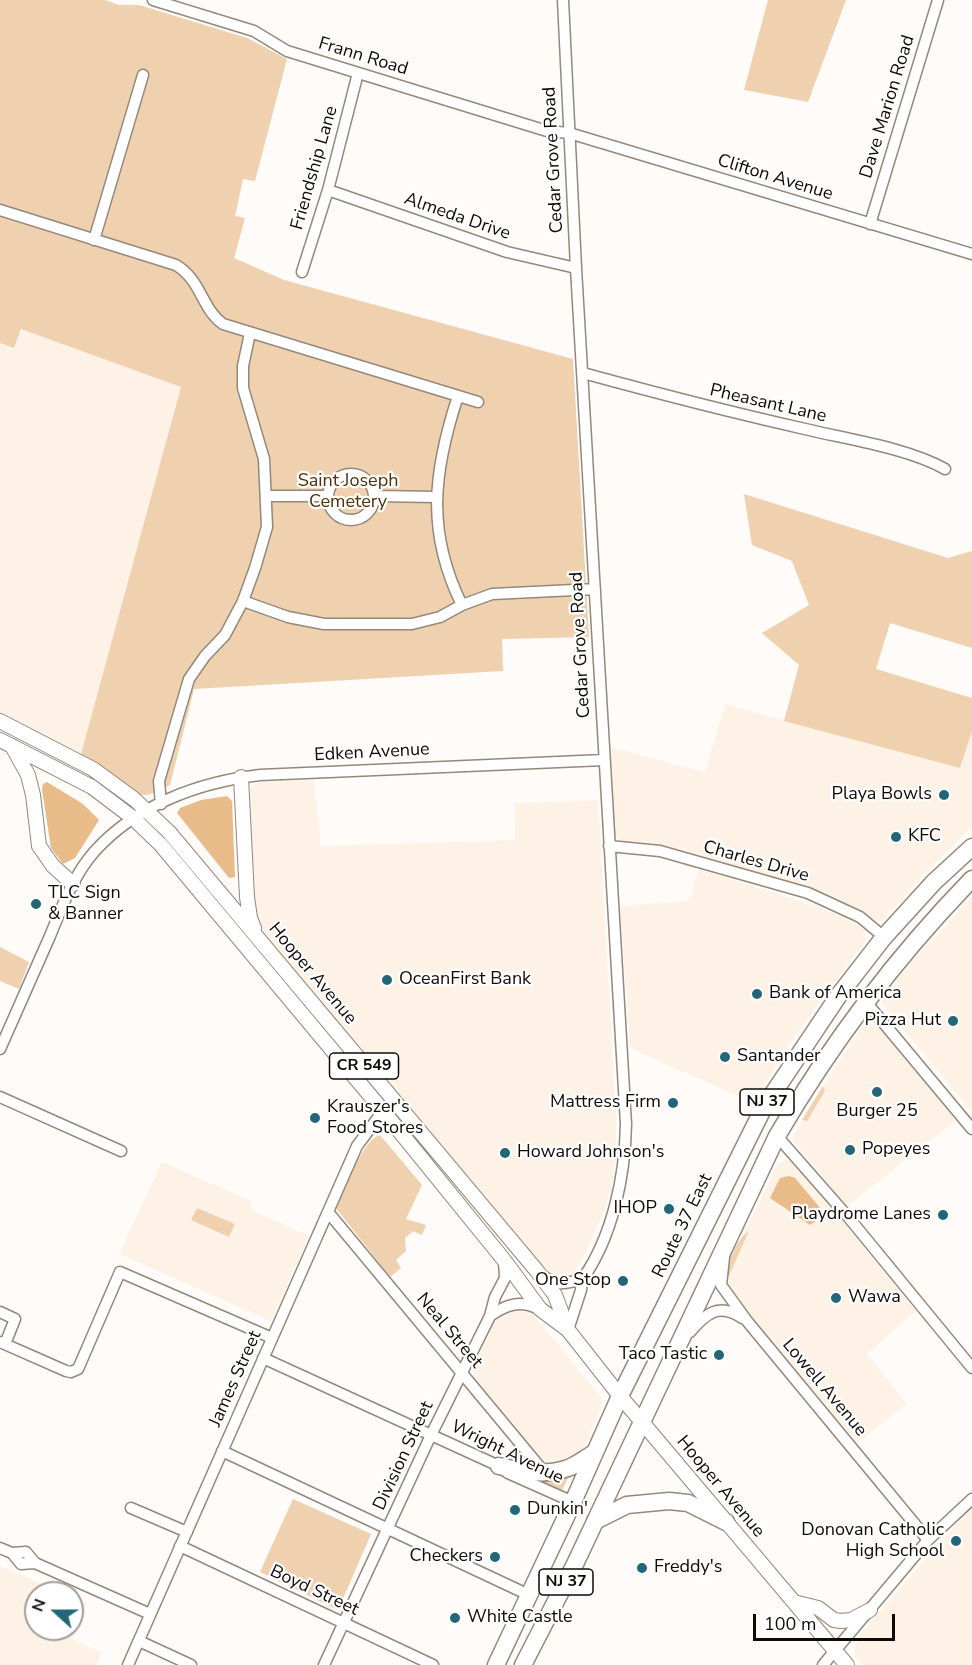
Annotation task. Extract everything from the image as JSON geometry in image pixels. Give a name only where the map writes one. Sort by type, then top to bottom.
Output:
[{"type":"highway","name":"Route 37 East","points":[[496,1665],[620,1396],[764,1107],[839,995],[884,937],[934,882],[972,847]]},
{"type":"highway","name":"NJ 37","points":[[523,1665],[575,1564],[777,1136],[826,1057],[866,1002],[933,919],[972,879]]},
{"type":"highway","points":[[499,1466],[525,1472],[566,1469],[594,1453]]},
{"type":"highway","points":[[595,1521],[627,1505],[669,1501],[688,1503],[726,1522]]},
{"type":"main road","name":"Hooper Avenue","points":[[0,721],[93,769],[147,811],[169,832],[537,1271],[555,1295],[568,1330]]},
{"type":"main road","name":"Hooper Avenue","points":[[6,743],[92,787],[133,818],[161,845],[383,1111],[504,1260],[540,1309],[568,1330],[620,1396],[847,1665]]},
{"type":"main road","points":[[6,743],[28,775],[33,795],[39,846],[53,866],[73,884]]},
{"type":"main road","points":[[241,777],[247,897],[250,918],[259,938]]},
{"type":"main road","points":[[794,1602],[818,1608],[834,1620],[841,1621],[851,1620],[870,1610]]},
{"type":"street","name":"Frann Road","points":[[153,0],[254,31],[287,51],[547,131],[569,133]]},
{"type":"street","name":"Cedar Grove Road","points":[[563,0],[576,268],[626,1124],[626,1149],[620,1187],[609,1223],[582,1280],[568,1330]]},
{"type":"street","name":"Dave Marion Road","points":[[870,224],[938,0]]},
{"type":"street","name":"Friendship Lane","points":[[303,272],[328,190],[358,73]]},
{"type":"street","points":[[94,240],[143,75]]},
{"type":"street","name":"Clifton Avenue","points":[[569,133],[972,254]]},
{"type":"street","name":"Almeda Drive","points":[[328,190],[507,252],[576,268]]},
{"type":"street","points":[[0,210],[176,266],[192,278],[215,318],[223,324],[478,402]]},
{"type":"street","points":[[161,804],[159,781],[189,679],[205,656],[225,635],[243,601],[267,527],[264,459],[243,388],[243,366],[250,333]]},
{"type":"street","name":"Pheasant Lane","points":[[583,373],[681,400],[918,457],[945,469]]},
{"type":"street","points":[[458,396],[443,444],[438,467],[436,497],[438,533],[444,558],[451,584],[462,605]]},
{"type":"street","points":[[356,473],[369,481],[375,496],[365,516],[351,520],[337,515],[332,510],[328,496],[334,481],[340,476],[356,473]]},
{"type":"street","points":[[266,496],[328,496]]},
{"type":"street","points":[[375,496],[436,497]]},
{"type":"street","points":[[243,601],[288,617],[324,624],[412,624],[440,617],[462,605],[492,594],[595,589]]},
{"type":"street","name":"Edken Avenue","points":[[0,1049],[73,884],[94,853],[118,828],[185,791],[216,781],[241,777],[604,760]]},
{"type":"street","name":"Charles Drive","points":[[609,846],[660,852],[808,893],[860,917],[884,937]]},
{"type":"street","points":[[866,1002],[972,1129]]},
{"type":"street","points":[[0,1097],[121,1151]]},
{"type":"street","name":"James Street","points":[[128,1665],[357,1146],[383,1111]]},
{"type":"street","points":[[777,1136],[849,1218],[972,1368]]},
{"type":"street","name":"Neal Street","points":[[328,1212],[544,1472]]},
{"type":"street","name":"Lowell Avenue","points":[[724,1247],[722,1285],[747,1321],[928,1540]]},
{"type":"street","name":"Division Street","points":[[324,1665],[431,1435],[490,1316],[495,1297],[505,1278],[504,1260]]},
{"type":"street","points":[[537,1271],[554,1284],[582,1280]]},
{"type":"street","points":[[0,1312],[15,1319],[3,1343],[71,1372],[78,1369],[120,1272],[272,1338]]},
{"type":"street","points":[[490,1316],[513,1304],[528,1304],[540,1309]]},
{"type":"street","points":[[678,1346],[700,1321],[711,1313],[723,1310],[734,1312],[747,1321]]},
{"type":"street","name":"Wright Avenue","points":[[263,1358],[573,1502]]},
{"type":"street","points":[[222,1451],[529,1595]]},
{"type":"street","points":[[823,1665],[928,1540],[972,1499]]},
{"type":"street","points":[[131,1508],[187,1532]]},
{"type":"street","name":"Boyd Street","points":[[180,1546],[433,1665]]},
{"type":"street","points":[[0,1548],[12,1553],[26,1552],[35,1563],[150,1614]]},
{"type":"street","points":[[139,1641],[191,1665]]},
{"type":"shaded area","points":[[21,329],[181,387],[81,754],[0,714],[0,343],[14,348]]},
{"type":"shaded area","points":[[725,704],[960,768],[972,731],[972,827],[929,869],[883,920],[878,922],[833,897],[805,888],[681,849],[619,840],[615,834],[609,747],[705,772]]},
{"type":"shaded area","points":[[314,780],[321,846],[515,840],[514,803],[598,800],[616,1116],[616,1157],[612,1185],[604,1211],[575,1272],[570,1277],[556,1280],[544,1272],[258,925],[254,913],[248,793],[256,783]]},
{"type":"shaded area","points":[[47,782],[83,804],[99,820],[75,858],[63,864],[51,848],[42,789],[43,784]]},
{"type":"shaded area","points":[[227,796],[232,801],[235,877],[229,878],[177,813],[180,808],[201,800]]},
{"type":"shaded area","points":[[699,869],[819,907],[850,920],[865,931],[866,940],[790,1043],[753,1103],[630,1048],[620,906],[689,901]]},
{"type":"shaded area","points":[[972,897],[972,1112],[881,1002],[909,965]]},
{"type":"shaded area","points":[[870,1023],[879,1028],[956,1120],[847,1206],[794,1142],[793,1137],[862,1027]]},
{"type":"shaded area","points":[[788,1159],[795,1164],[916,1311],[867,1354],[907,1404],[857,1443],[724,1284],[724,1273],[778,1164]]},
{"type":"shaded area","points":[[162,1162],[251,1201],[252,1210],[309,1236],[271,1321],[119,1254]]},
{"type":"shaded area","points":[[789,1176],[795,1178],[821,1209],[819,1219],[810,1225],[770,1198],[780,1178]]},
{"type":"shaded area","points":[[513,1310],[532,1313],[600,1396],[603,1403],[579,1455],[553,1467],[543,1463],[474,1381],[473,1367],[493,1325],[502,1314]]},
{"type":"shaded area","points":[[972,1506],[972,1665],[863,1665],[856,1657],[854,1650],[862,1632]]},
{"type":"shaded area","points":[[0,1566],[36,1581],[24,1581],[24,1641],[77,1641],[102,1652],[98,1665],[0,1665]]},
{"type":"green space","name":"Saint Joseph Cemetery","points":[[0,0],[105,0],[119,5],[139,5],[247,38],[287,59],[255,181],[243,179],[235,216],[245,218],[234,258],[284,280],[573,359],[589,637],[502,639],[503,671],[194,689],[170,785],[150,794],[138,794],[81,754],[181,387],[21,329],[14,348],[0,343]]},
{"type":"green space","points":[[768,0],[846,0],[808,102],[744,90]]},
{"type":"green space","points":[[744,494],[948,558],[972,551],[972,648],[890,623],[876,669],[972,698],[972,731],[960,768],[784,721],[799,665],[762,633],[809,605],[792,561],[752,545]]},
{"type":"green space","points":[[0,947],[29,962],[19,989],[0,981]]},
{"type":"green space","points":[[823,1086],[825,1091],[807,1121],[802,1120]]},
{"type":"green space","points":[[380,1135],[422,1185],[406,1219],[426,1225],[422,1235],[413,1231],[405,1238],[406,1251],[396,1260],[401,1268],[390,1277],[336,1208],[360,1155]]},
{"type":"green space","points":[[197,1208],[235,1224],[229,1237],[191,1220]]},
{"type":"green space","points":[[749,1231],[727,1280],[724,1284],[732,1255]]},
{"type":"green space","points":[[512,1442],[532,1465],[514,1465],[515,1455]]},
{"type":"green space","points":[[568,1478],[561,1492],[537,1480]]},
{"type":"green space","points":[[293,1499],[371,1534],[338,1610],[260,1572]]},
{"type":"place","name":"Playa Bowls","points":[[944,795]]},
{"type":"place","name":"KFC","points":[[896,837]]},
{"type":"place","name":"TLC Sign & Banner","points":[[36,904]]},
{"type":"place","name":"OceanFirst Bank","points":[[387,980]]},
{"type":"place","name":"Bank of America","points":[[757,994]]},
{"type":"place","name":"Pizza Hut","points":[[953,1021]]},
{"type":"place","name":"Santander","points":[[725,1057]]},
{"type":"place","name":"Burger 25","points":[[877,1092]]},
{"type":"place","name":"Mattress Firm","points":[[673,1103]]},
{"type":"place","name":"Krauszer's Food Stores","points":[[315,1118]]},
{"type":"place","name":"Popeyes","points":[[850,1150]]},
{"type":"place","name":"Howard Johnson's","points":[[505,1153]]},
{"type":"place","name":"IHOP","points":[[669,1209]]},
{"type":"place","name":"Playdrome Lanes","points":[[943,1215]]},
{"type":"place","name":"One Stop","points":[[623,1281]]},
{"type":"place","name":"Wawa","points":[[836,1298]]},
{"type":"place","name":"Taco Tastic","points":[[719,1355]]},
{"type":"place","name":"Dunkin'","points":[[515,1510]]},
{"type":"place","name":"Donovan Catholic High School","points":[[956,1541]]},
{"type":"place","name":"Checkers","points":[[495,1557]]},
{"type":"place","name":"Freddy's","points":[[642,1568]]},
{"type":"place","name":"White Castle","points":[[455,1618]]}]
